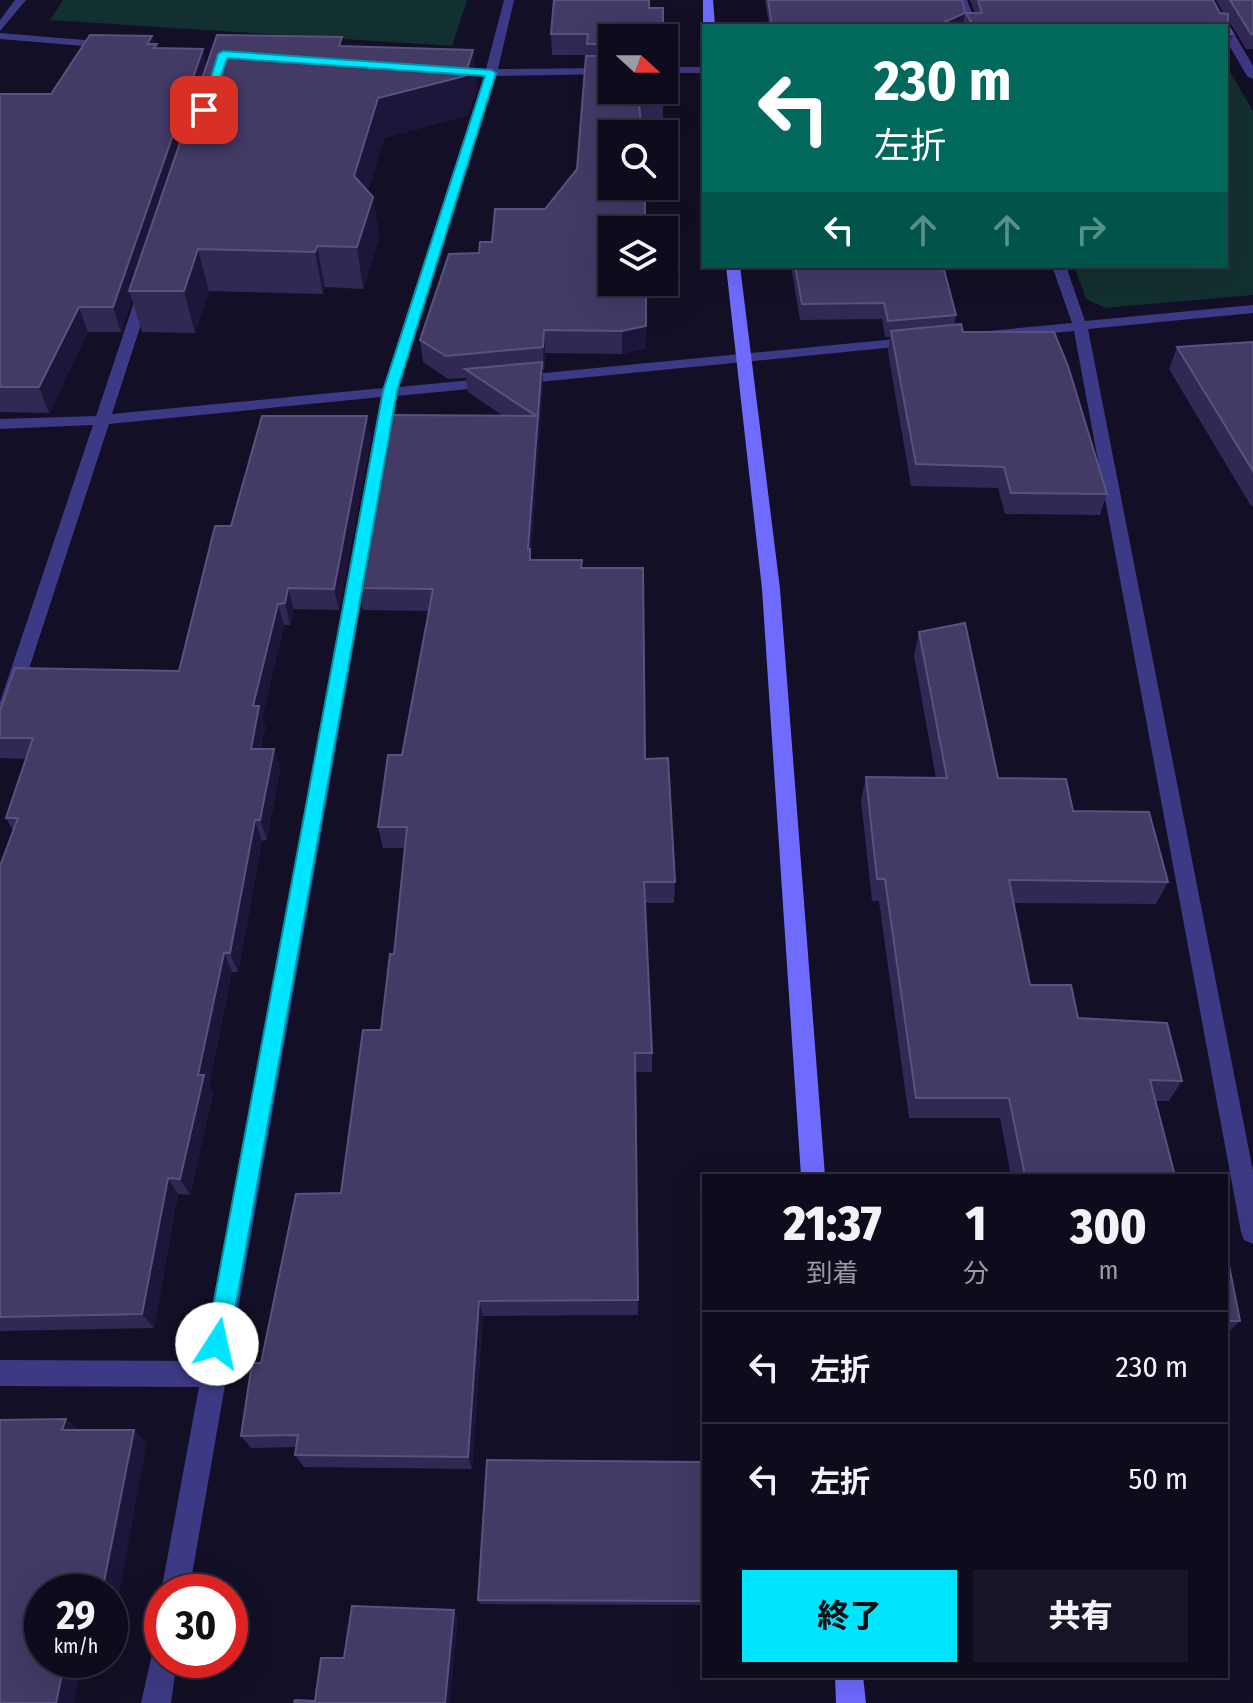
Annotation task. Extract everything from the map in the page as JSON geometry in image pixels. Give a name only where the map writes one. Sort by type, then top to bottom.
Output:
[{"type":"street","points":[[0,28],[21,0]]},
{"type":"street","points":[[178,1574],[390,391],[491,73],[509,0]]},
{"type":"street","points":[[708,0],[709,24]]},
{"type":"street","points":[[962,0],[970,24]]},
{"type":"street","points":[[1216,13],[1223,24]]},
{"type":"street","points":[[1228,33],[1253,76]]},
{"type":"street","points":[[0,36],[127,46]]},
{"type":"street","points":[[1228,57],[1242,57]]},
{"type":"street","points":[[428,69],[491,73],[598,71]]},
{"type":"street","points":[[678,70],[702,70]]},
{"type":"street","points":[[733,268],[771,589],[813,1174]]},
{"type":"street","points":[[1060,268],[1080,326],[1253,1232]]},
{"type":"street","points":[[0,730],[150,274]]},
{"type":"street","points":[[973,336],[1253,309]]},
{"type":"street","points":[[0,424],[101,420],[927,340]]},
{"type":"street","points":[[0,1373],[212,1374]]},
{"type":"street","points":[[156,1703],[160,1678]]},
{"type":"street","points":[[849,1678],[851,1703]]},
{"type":"green space","points":[[63,0],[467,0],[452,46],[50,20]]},
{"type":"green space","points":[[1230,72],[1253,111],[1253,295],[1105,308],[1086,299],[1075,268],[1228,268]]},
{"type":"building","points":[[554,0],[649,0],[649,8],[663,8],[663,24],[598,24],[598,44],[587,44],[588,34],[551,34]]},
{"type":"building","points":[[768,0],[962,0],[965,13],[940,24],[772,24]]},
{"type":"building","points":[[978,0],[1213,0],[1220,13],[1228,14],[1228,24],[972,24],[966,13],[982,13]]},
{"type":"building","points":[[1230,0],[1253,0],[1253,34],[1251,34]]},
{"type":"building","points":[[90,35],[152,36],[147,44],[157,44],[154,48],[203,49],[113,307],[79,307],[39,387],[0,387],[0,94],[51,94]]},
{"type":"building","points":[[217,35],[342,37],[339,46],[473,50],[465,76],[378,98],[354,176],[373,197],[357,247],[317,246],[315,252],[198,249],[184,291],[129,291]]},
{"type":"building","points":[[586,56],[598,56],[598,104],[639,104],[641,120],[598,120],[598,200],[645,200],[645,216],[598,216],[598,296],[646,296],[646,326],[622,331],[544,330],[543,347],[446,356],[420,340],[449,254],[479,253],[480,242],[492,242],[495,209],[545,209],[577,169]]},
{"type":"building","points":[[795,268],[944,268],[956,315],[888,321],[884,303],[802,304]]},
{"type":"building","points":[[961,324],[963,332],[1054,332],[1068,366],[1107,494],[1011,493],[1004,467],[916,464],[891,331]]},
{"type":"building","points":[[1253,342],[1253,471],[1177,347]]},
{"type":"building","points":[[542,362],[528,549],[530,560],[582,560],[581,568],[643,568],[645,759],[668,758],[675,882],[644,882],[652,1053],[635,1053],[638,1300],[479,1301],[468,1457],[295,1455],[298,1435],[241,1436],[252,1363],[261,1363],[296,1194],[341,1193],[363,1030],[381,1030],[390,954],[394,954],[407,827],[378,827],[388,755],[402,755],[433,589],[358,588],[389,415],[536,416],[465,369]]},
{"type":"building","points":[[262,416],[367,416],[334,589],[288,588],[285,603],[278,604],[253,706],[259,706],[251,749],[274,749],[260,820],[255,820],[230,953],[224,953],[198,1075],[204,1075],[180,1179],[168,1178],[142,1314],[0,1317],[0,866],[18,818],[6,818],[33,738],[0,738],[0,711],[15,668],[179,671],[215,526],[231,526]]},
{"type":"building","points":[[965,623],[998,778],[1066,779],[1073,811],[1149,812],[1168,882],[1009,880],[1030,985],[1071,985],[1078,1018],[1167,1023],[1182,1081],[1150,1080],[1174,1174],[1025,1174],[1009,1098],[916,1098],[885,879],[877,879],[866,777],[947,778],[919,632]]},
{"type":"building","points":[[1228,1260],[1240,1321],[1228,1321]]},
{"type":"building","points":[[66,1419],[62,1430],[134,1430],[106,1574],[24,1574],[24,1678],[61,1678],[56,1703],[0,1703],[0,1420]]},
{"type":"building","points":[[487,1460],[702,1462],[702,1601],[478,1600]]},
{"type":"building","points":[[352,1606],[454,1610],[445,1703],[294,1703],[295,1700],[315,1701],[321,1658],[344,1658]]},
{"type":"route","points":[[204,110],[223,54],[491,73],[390,391],[217,1344]]}]
